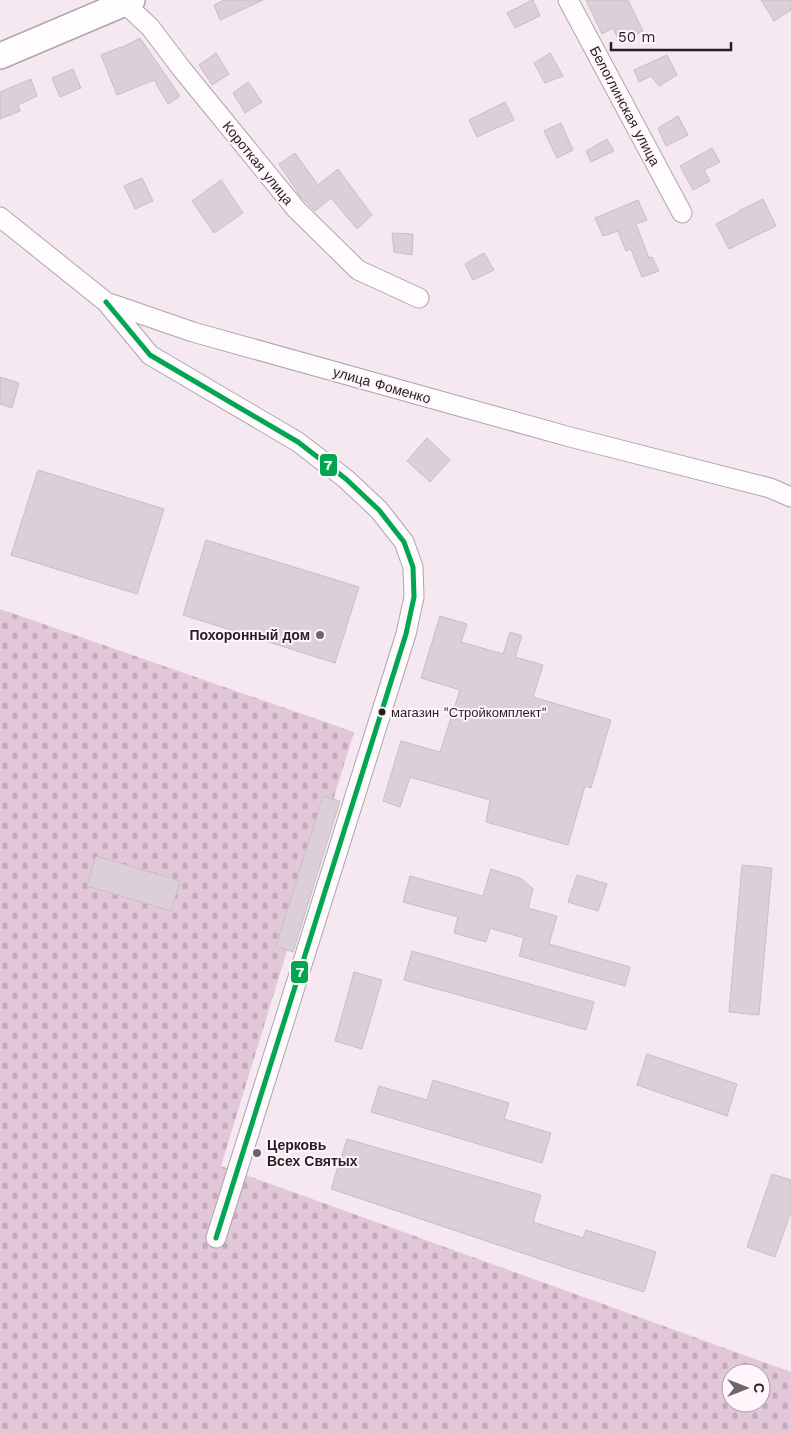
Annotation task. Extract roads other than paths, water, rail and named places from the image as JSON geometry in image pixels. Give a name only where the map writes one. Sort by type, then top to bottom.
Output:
[{"type":"main road","points":[[0,56],[126,1]]},
{"type":"street","name":"Белоглинская улица","points":[[568,0],[682,213]]},
{"type":"street","name":"Короткая улица","points":[[126,1],[150,27],[296,209],[358,270],[419,298]]},
{"type":"street","name":"улица Фоменко","points":[[0,217],[106,302],[193,332],[570,437],[770,488],[791,497]]},
{"type":"street","points":[[106,302],[150,354],[298,442],[346,479],[379,510],[404,542],[413,568],[414,597],[406,634],[216,1238]]},
{"type":"place","name":"Похоронный дом","points":[[320,635]]},
{"type":"place","name":"магазин \"Стройкомплект\"","points":[[382,712]]},
{"type":"place","name":"Церковь Всех Святых","points":[[257,1153]]}]
